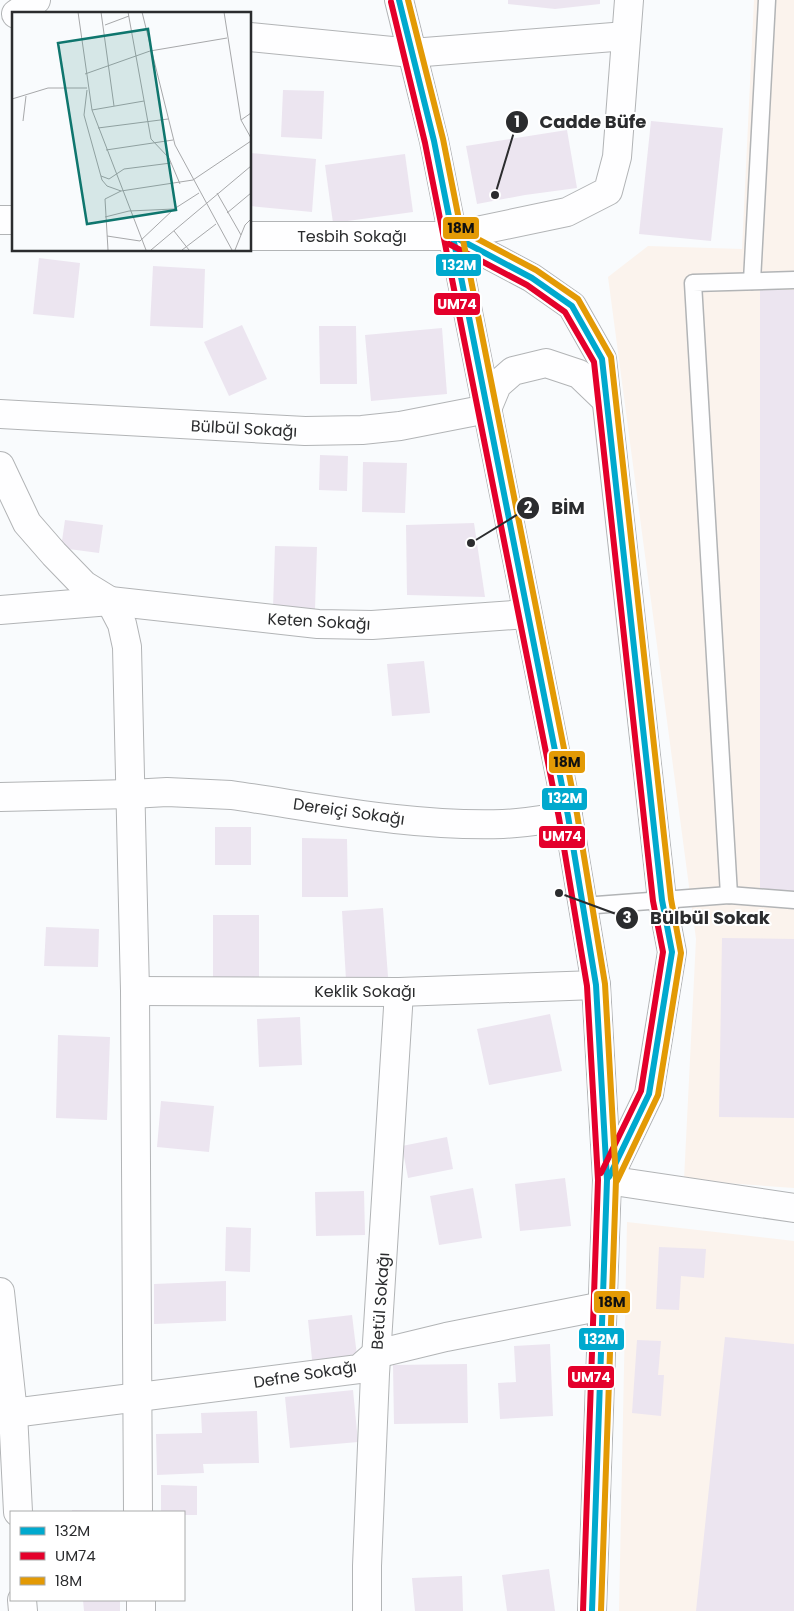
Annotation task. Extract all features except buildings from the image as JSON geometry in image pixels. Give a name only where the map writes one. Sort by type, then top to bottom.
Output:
[{"type":"street","points":[[18,12],[36,0]]},
{"type":"street","points":[[399,0],[434,141],[568,816],[596,984],[608,1180],[592,1611]]},
{"type":"street","name":"Tesbih Sokağı","points":[[251,236],[453,236],[567,212],[608,191],[617,157],[629,0]]},
{"type":"street","points":[[0,21],[12,15]]},
{"type":"street","points":[[251,37],[412,53],[626,36]]},
{"type":"street","points":[[453,236],[532,278],[572,306],[602,360],[662,900],[672,952],[649,1094],[608,1180]]},
{"type":"street","points":[[487,409],[498,385],[513,371],[546,363],[579,374],[606,400]]},
{"type":"street","name":"Bülbül Sokağı","points":[[0,414],[305,431],[362,430],[400,426],[487,409]]},
{"type":"street","points":[[0,466],[27,523],[84,585],[110,602],[122,624],[127,648],[135,991],[138,1511]]},
{"type":"street","name":"Keten Sokağı","points":[[0,610],[110,602],[318,624],[372,624],[527,614]]},
{"type":"street","name":"Dereiçi Sokağı","points":[[0,797],[167,792],[231,795],[409,820],[459,824],[505,824],[568,816]]},
{"type":"street","name":"Keklik Sokağı","points":[[135,991],[399,992],[596,984]]},
{"type":"street","name":"Betül Sokağı","points":[[367,1611],[367,1566],[376,1354],[399,992]]},
{"type":"street","points":[[608,1180],[794,1208]]},
{"type":"street","points":[[0,1292],[6,1413],[18,1511]]},
{"type":"street","name":"Defne Sokağı","points":[[6,1413],[358,1369],[376,1354],[446,1337],[603,1306]]},
{"type":"lane","points":[[752,281],[767,0]]},
{"type":"lane","points":[[729,895],[693,283],[794,280]]},
{"type":"lane","points":[[583,906],[729,895],[794,900]]},
{"type":"shaded area","points":[[754,0],[794,0],[794,1188],[684,1180],[696,939],[608,277],[648,246],[742,249]]},
{"type":"shaded area","points":[[627,1222],[794,1241],[794,1611],[619,1611]]},
{"type":"transit line","name":"132M","points":[[399,0],[434,141],[568,816],[596,985],[607,1180],[592,1611]]},
{"type":"transit line","name":"18M","points":[[408,0],[443,139],[577,814],[605,984],[616,1180],[601,1611]]},
{"type":"transit line","name":"UM74","points":[[391,2],[425,143],[559,818],[587,986],[598,1180],[583,1611]]},
{"type":"transit line","name":"18M","points":[[457,228],[536,270],[578,299],[611,357],[671,899],[681,953],[658,1095],[617,1181]]},
{"type":"transit line","name":"132M","points":[[453,236],[532,278],[572,306],[602,359],[662,900],[672,952],[649,1094],[609,1177]]},
{"type":"transit line","name":"UM74","points":[[449,244],[527,285],[565,312],[594,362],[653,901],[663,952],[641,1091],[601,1173]]},
{"type":"place","name":"Cadde Büfe","points":[[495,195]]},
{"type":"place","name":"BİM","points":[[471,543]]},
{"type":"place","name":"Bülbül Sokak","points":[[559,893]]}]
